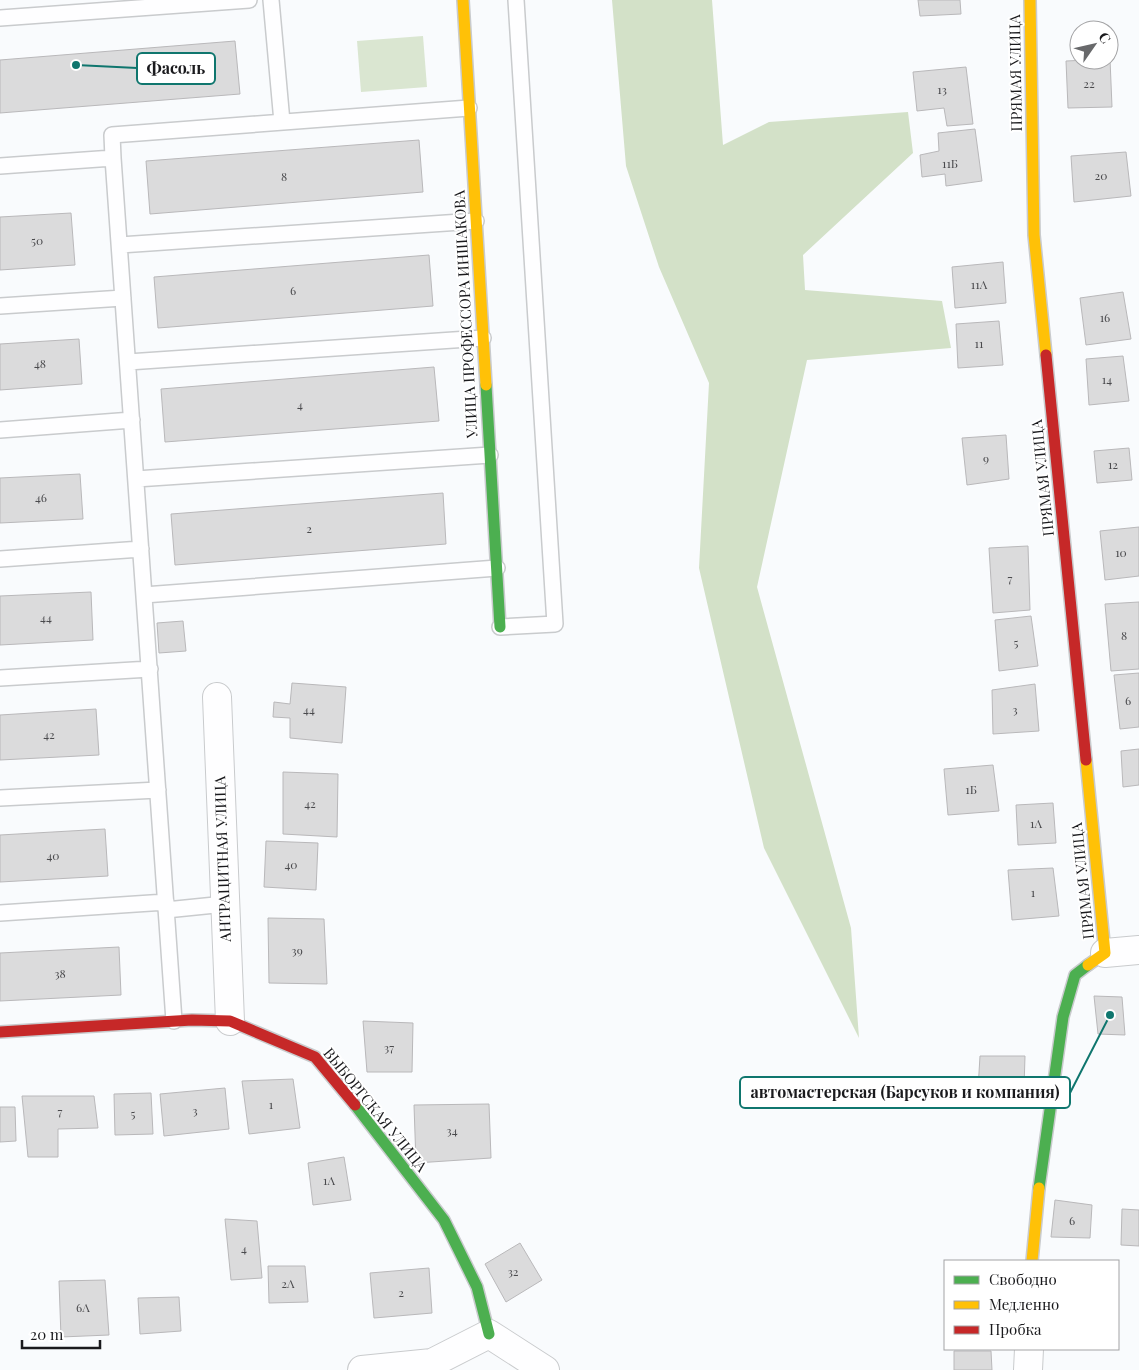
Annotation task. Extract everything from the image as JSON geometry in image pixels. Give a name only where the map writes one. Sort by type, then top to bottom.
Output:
[{"type":"street","name":"УЛИЦА ПРОФЕССОРА ИНШАКОВА","points":[[462,0],[500,627]]},
{"type":"street","name":"ПРЯМАЯ УЛИЦА","points":[[1030,0],[1034,235],[1105,953]]},
{"type":"street","name":"АНТРАЦИТНАЯ УЛИЦА","points":[[217,698],[230,1022]]},
{"type":"street","points":[[1032,1260],[1039,1186],[1063,1017],[1075,975],[1105,953],[1139,950]]},
{"type":"street","name":"ВЫБОРГСКАЯ УЛИЦА","points":[[0,1032],[174,1021],[230,1022],[314,1057],[371,1125],[444,1220],[477,1287],[489,1334]]},
{"type":"street","points":[[362,1370],[432,1363],[489,1334],[545,1370]]},
{"type":"street","points":[[1028,1370],[1029,1350]]},
{"type":"lane","points":[[0,18],[248,0]]},
{"type":"lane","points":[[271,0],[282,122]]},
{"type":"lane","points":[[500,627],[555,624],[516,0]]},
{"type":"lane","points":[[174,1021],[112,135],[469,108]]},
{"type":"lane","points":[[0,166],[114,158]]},
{"type":"lane","points":[[120,244],[476,221]]},
{"type":"lane","points":[[0,306],[123,298]]},
{"type":"lane","points":[[128,362],[483,338]]},
{"type":"lane","points":[[0,430],[132,420]]},
{"type":"lane","points":[[136,479],[490,456]]},
{"type":"lane","points":[[0,559],[141,549]]},
{"type":"lane","points":[[144,596],[497,568]]},
{"type":"lane","points":[[0,678],[150,669]]},
{"type":"lane","points":[[0,798],[158,790]]},
{"type":"lane","points":[[0,913],[225,904]]},
{"type":"green space","points":[[612,0],[712,0],[723,145],[769,122],[908,112],[913,153],[803,255],[805,290],[942,301],[951,348],[807,360],[757,587],[851,928],[859,1038],[764,848],[699,568],[709,383],[659,267],[626,166]]},
{"type":"green space","points":[[423,36],[427,87],[361,92],[357,41]]},
{"type":"building","points":[[918,0],[960,0],[961,14],[920,16]]},
{"type":"building","points":[[235,41],[240,94],[0,113],[0,60]]},
{"type":"building","points":[[1066,61],[1069,61],[1069,70],[1110,70],[1112,107],[1068,108]]},
{"type":"building","points":[[966,67],[973,124],[947,126],[944,108],[917,111],[913,72]]},
{"type":"building","points":[[975,129],[982,181],[946,186],[945,174],[922,177],[920,155],[939,151],[938,133]]},
{"type":"building","points":[[419,140],[423,192],[150,214],[146,161]]},
{"type":"building","points":[[1126,152],[1131,196],[1074,202],[1071,156]]},
{"type":"building","points":[[71,213],[75,265],[0,270],[0,217]]},
{"type":"building","points":[[429,255],[433,306],[158,328],[154,277]]},
{"type":"building","points":[[1003,262],[1006,303],[955,308],[952,267]]},
{"type":"building","points":[[1123,292],[1131,339],[1086,345],[1080,298]]},
{"type":"building","points":[[999,321],[1003,365],[958,368],[956,324]]},
{"type":"building","points":[[79,339],[82,384],[0,390],[0,344]]},
{"type":"building","points":[[1123,356],[1129,401],[1089,405],[1086,359]]},
{"type":"building","points":[[434,367],[439,421],[165,442],[161,389]]},
{"type":"building","points":[[1006,435],[1009,479],[967,485],[962,438]]},
{"type":"building","points":[[1129,448],[1132,480],[1097,483],[1094,451]]},
{"type":"building","points":[[80,474],[83,519],[0,523],[0,478]]},
{"type":"building","points":[[443,493],[446,544],[175,565],[171,514]]},
{"type":"building","points":[[1139,527],[1139,576],[1105,580],[1100,531]]},
{"type":"building","points":[[1028,546],[1030,610],[993,613],[989,548]]},
{"type":"building","points":[[91,592],[93,640],[0,645],[0,596]]},
{"type":"building","points":[[1139,602],[1139,669],[1111,671],[1105,604]]},
{"type":"building","points":[[1031,616],[1038,666],[999,671],[995,620]]},
{"type":"building","points":[[183,621],[186,651],[159,653],[157,623]]},
{"type":"building","points":[[1139,673],[1139,727],[1120,729],[1114,675]]},
{"type":"building","points":[[292,683],[346,687],[342,743],[290,738],[290,718],[273,717],[274,702],[290,704]]},
{"type":"building","points":[[1035,684],[1039,731],[993,734],[992,690]]},
{"type":"building","points":[[96,709],[99,755],[0,760],[0,715]]},
{"type":"building","points":[[1139,749],[1139,785],[1123,787],[1121,751]]},
{"type":"building","points":[[993,765],[999,811],[948,815],[944,769]]},
{"type":"building","points":[[283,772],[338,774],[337,837],[283,834]]},
{"type":"building","points":[[1053,803],[1056,843],[1018,845],[1016,805]]},
{"type":"building","points":[[105,829],[108,876],[0,882],[0,835]]},
{"type":"building","points":[[266,841],[318,843],[316,890],[264,887]]},
{"type":"building","points":[[1053,868],[1059,916],[1012,920],[1008,870]]},
{"type":"building","points":[[268,918],[324,919],[327,984],[269,983]]},
{"type":"building","points":[[119,947],[121,995],[0,1001],[0,953]]},
{"type":"building","points":[[1094,996],[1122,997],[1125,1035],[1098,1034]]},
{"type":"building","points":[[363,1021],[413,1023],[412,1072],[367,1072]]},
{"type":"building","points":[[980,1056],[1025,1056],[1024,1088],[978,1089]]},
{"type":"building","points":[[293,1079],[300,1128],[249,1134],[242,1081]]},
{"type":"building","points":[[225,1088],[229,1129],[164,1136],[160,1094]]},
{"type":"building","points":[[151,1093],[153,1134],[115,1135],[114,1094]]},
{"type":"building","points":[[22,1096],[94,1096],[98,1128],[58,1129],[58,1157],[28,1157]]},
{"type":"building","points":[[489,1104],[491,1158],[416,1163],[414,1105]]},
{"type":"building","points":[[0,1107],[15,1107],[16,1141],[0,1142]]},
{"type":"building","points":[[344,1157],[351,1200],[313,1205],[308,1163]]},
{"type":"building","points":[[1055,1200],[1092,1205],[1090,1238],[1051,1237]]},
{"type":"building","points":[[1122,1209],[1139,1210],[1139,1246],[1121,1245]]},
{"type":"building","points":[[225,1219],[257,1221],[262,1278],[231,1280]]},
{"type":"building","points":[[520,1243],[542,1280],[506,1302],[485,1264]]},
{"type":"building","points":[[268,1266],[305,1266],[308,1302],[269,1303]]},
{"type":"building","points":[[429,1268],[432,1313],[374,1318],[370,1273]]},
{"type":"building","points":[[105,1280],[109,1335],[61,1337],[59,1281]]},
{"type":"building","points":[[179,1297],[181,1331],[140,1334],[138,1298]]},
{"type":"building","points":[[954,1351],[991,1351],[992,1370],[954,1370]]},
{"type":"traffic: fast","points":[[486,385],[500,627]]},
{"type":"traffic: fast","points":[[1039,1188],[1063,1017],[1075,975],[1088,965]]},
{"type":"traffic: fast","points":[[355,1105],[444,1220],[477,1287],[489,1334]]},
{"type":"traffic: slow","points":[[463,0],[486,385]]},
{"type":"traffic: slow","points":[[1030,0],[1034,235],[1046,355]]},
{"type":"traffic: slow","points":[[1086,760],[1105,953],[1088,965]]},
{"type":"traffic: slow","points":[[1032,1260],[1039,1188]]},
{"type":"traffic: jam","points":[[1046,355],[1086,760]]},
{"type":"traffic: jam","points":[[0,1032],[192,1020],[230,1021],[315,1057],[355,1105]]},
{"type":"place","name":"Фасоль","points":[[76,65]]},
{"type":"place","name":"автомастерская (Барсуков и компания)","points":[[1110,1015]]}]
